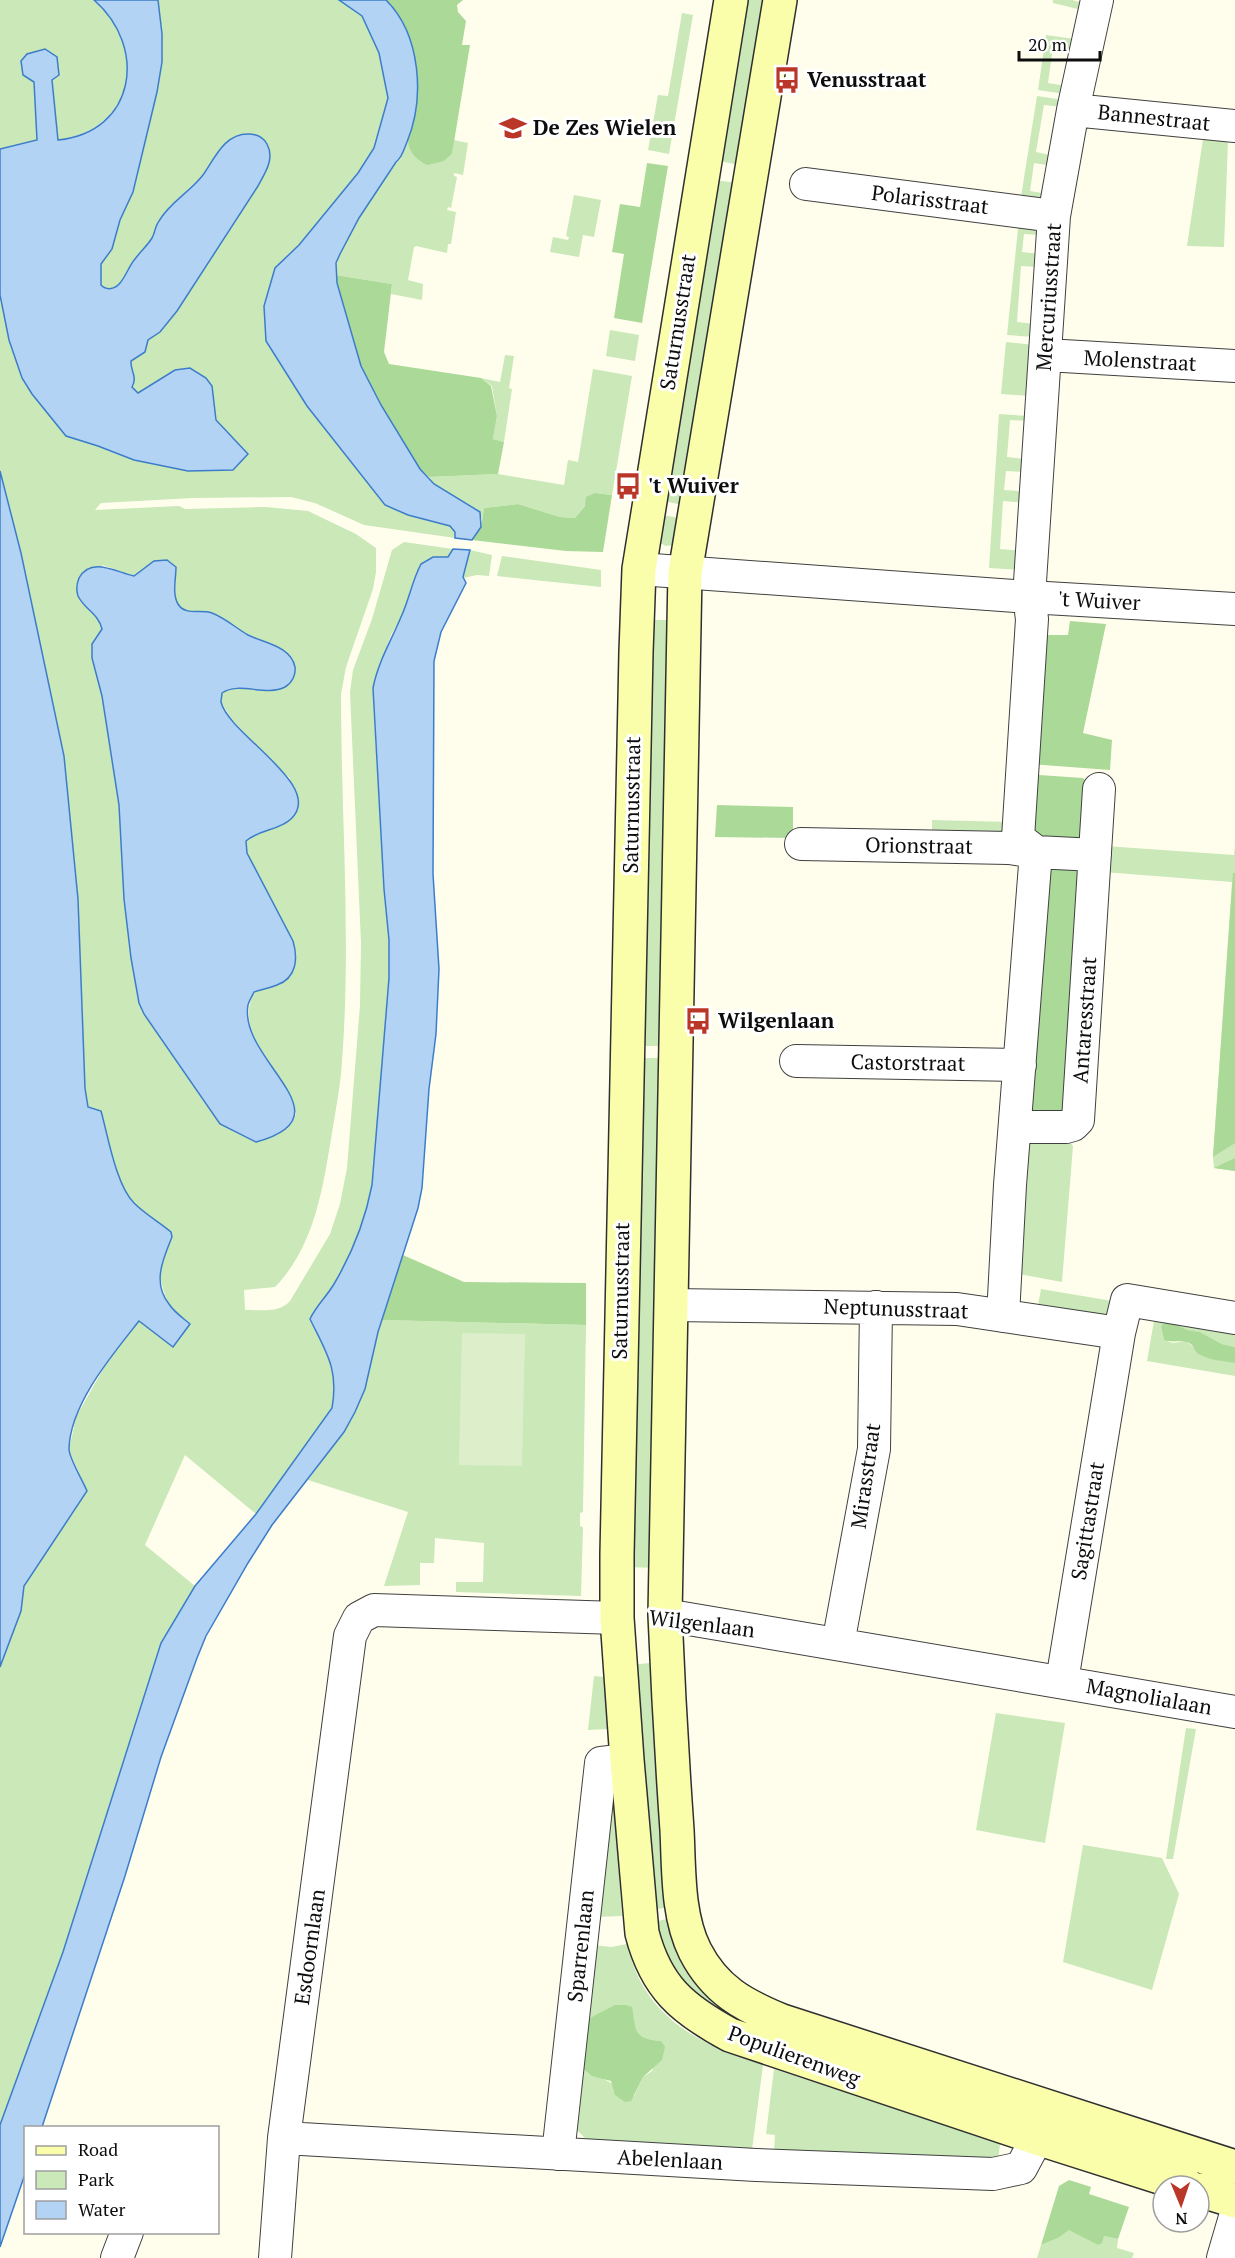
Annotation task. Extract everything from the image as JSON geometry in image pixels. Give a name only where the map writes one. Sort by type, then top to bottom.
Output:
[{"type":"street","name":"Saturnusstraat","points":[[617,1618],[620,1328],[639,569],[731,0]]},
{"type":"street","points":[[665,1616],[685,573],[780,0]]},
{"type":"street","name":"Mercuriusstraat","points":[[1029,597],[1054,216],[1073,110],[1097,0]]},
{"type":"street","name":"Bannestraat","points":[[1073,110],[1235,126]]},
{"type":"street","name":"Polarisstraat","points":[[806,184],[1054,216]]},
{"type":"street","name":"Molenstraat","points":[[1046,355],[1235,366]]},
{"type":"street","name":"'t Wuiver","points":[[639,569],[1029,597],[1235,609]]},
{"type":"street","points":[[1029,597],[1032,619],[1018,838],[1036,852],[1095,855]]},
{"type":"street","name":"Antaresstraat","points":[[1016,1127],[1066,1127],[1074,1125],[1078,1120],[1099,789]]},
{"type":"street","name":"Orionstraat","points":[[801,844],[1009,848],[1036,852]]},
{"type":"street","points":[[1003,1316],[1010,1185],[1036,852]]},
{"type":"street","name":"Castorstraat","points":[[796,1061],[1020,1065]]},
{"type":"street","points":[[1117,1347],[1127,1300],[1235,1318]]},
{"type":"street","name":"Neptunusstraat","points":[[671,1305],[957,1308],[1003,1316],[1117,1347]]},
{"type":"street","name":"Mirasstraat","points":[[838,1644],[874,1449],[876,1307]]},
{"type":"street","name":"Sagittastraat","points":[[1062,1681],[1117,1347]]},
{"type":"street","name":"Wilgenlaan","points":[[350,1636],[359,1618],[374,1610],[617,1618],[665,1616],[1062,1681]]},
{"type":"street","name":"Populierenweg","points":[[665,1616],[672,1760],[684,1912],[695,1950],[720,1986],[741,2004],[782,2021],[1235,2167]]},
{"type":"street","name":"Populierenweg","points":[[617,1618],[642,1933],[648,1955],[661,1980],[677,1999],[709,2024],[730,2035],[1151,2174]]},
{"type":"street","name":"Esdoornlaan","points":[[274,2258],[284,2138],[350,1636]]},
{"type":"street","name":"Magnolialaan","points":[[1062,1681],[1235,1712]]},
{"type":"street","name":"Sparrenlaan","points":[[558,2154],[601,1763],[627,1760]]},
{"type":"street","name":"Abelenlaan","points":[[284,2138],[558,2154],[993,2174],[1021,2168],[1037,2138]]},
{"type":"street","points":[[1211,2194],[1235,2201]]},
{"type":"street","points":[[1223,2258],[1235,2217]]},
{"type":"street","points":[[117,2258],[126,2234]]},
{"type":"green space","points":[[0,0],[94,0],[111,19],[122,41],[127,63],[125,84],[117,104],[103,121],[83,133],[57,140],[52,80],[27,54],[21,61],[23,75],[34,82],[37,140],[0,149]]},
{"type":"green space","points":[[158,0],[339,0],[362,16],[379,53],[388,98],[374,148],[358,173],[299,245],[275,268],[266,341],[307,406],[385,505],[408,515],[450,526],[455,532],[455,538],[364,525],[315,503],[291,497],[193,498],[101,503],[95,510],[179,506],[185,509],[266,507],[308,511],[356,534],[376,548],[373,589],[346,667],[341,694],[346,979],[341,1074],[329,1153],[321,1195],[300,1253],[289,1271],[275,1287],[244,1290],[245,1310],[275,1309],[290,1301],[330,1234],[340,1204],[347,1168],[360,1005],[361,943],[350,692],[353,670],[372,619],[392,550],[404,542],[453,549],[448,557],[433,558],[421,564],[401,618],[391,635],[377,671],[373,701],[389,940],[389,978],[372,1185],[369,1198],[358,1236],[347,1260],[310,1318],[330,1361],[334,1382],[332,1408],[256,1514],[185,1455],[145,1545],[195,1586],[161,1643],[63,1952],[0,2125],[0,1667],[21,1611],[24,1586],[87,1491],[69,1450],[76,1417],[106,1364],[139,1320],[168,1304],[162,1284],[161,1270],[172,1237],[171,1232],[143,1211],[128,1195],[117,1173],[101,1111],[88,1107],[85,1088],[78,899],[64,756],[21,553],[0,471],[0,295],[9,340],[32,394],[66,436],[134,460],[188,471],[233,470],[248,453],[216,420],[212,386],[206,378],[190,368],[175,370],[139,393],[132,387],[134,372],[130,368],[131,361],[145,352],[148,340],[160,332],[258,186],[267,168],[269,147],[223,145],[202,176],[171,205],[157,222],[153,237],[135,259],[120,283],[112,289],[100,285],[101,264],[112,249],[120,220],[133,192],[157,92],[162,34]],"holes":[[[154,561],[176,567],[175,597],[179,606],[189,612],[209,612],[248,635],[281,648],[292,658],[296,670],[286,686],[273,690],[230,688],[222,693],[221,702],[231,718],[276,767],[290,778],[296,811],[285,822],[246,841],[247,853],[293,941],[278,985],[254,992],[250,1005],[251,1029],[289,1094],[296,1114],[288,1128],[275,1136],[204,1102],[139,1003],[124,899],[119,805],[102,696],[92,658],[92,644],[102,630],[99,619],[102,565],[134,576]]]},
{"type":"green space","points":[[386,0],[463,0],[457,5],[458,12],[466,21],[462,45],[470,45],[452,154],[444,161],[427,165],[410,149],[408,138],[413,117],[416,84],[413,53],[404,25]]},
{"type":"green space","points":[[740,0],[772,0],[745,166],[714,160]]},
{"type":"green space","points":[[1053,0],[1072,0],[1083,3],[1082,10],[1053,3]]},
{"type":"green space","points":[[682,13],[693,15],[669,154],[648,150],[658,95],[668,96]]},
{"type":"green space","points":[[1046,35],[1075,39],[1072,49],[1053,47],[1048,83],[1066,86],[1065,94],[1038,90]]},
{"type":"green space","points":[[1037,96],[1064,100],[1063,107],[1044,105],[1036,152],[1055,156],[1053,166],[1034,163],[1030,191],[1048,194],[1046,207],[1020,203]]},
{"type":"green space","points":[[1203,139],[1228,141],[1224,247],[1187,246]]},
{"type":"green space","points":[[408,140],[412,153],[444,161],[452,154],[454,140],[468,143],[463,175],[454,173],[457,177],[451,208],[448,207],[447,210],[456,212],[451,244],[448,244],[447,253],[414,247],[408,280],[423,284],[422,300],[391,294],[392,284],[335,275],[337,262],[350,232],[396,162],[400,160]]},
{"type":"green space","points":[[647,163],[668,166],[642,323],[614,318],[624,254],[612,252],[620,204],[640,207]]},
{"type":"green space","points":[[710,179],[742,184],[688,506],[658,500]]},
{"type":"green space","points":[[574,195],[601,200],[594,237],[583,235],[579,257],[550,252],[553,237],[568,240],[569,237],[566,236]]},
{"type":"green space","points":[[1019,219],[1043,221],[1042,235],[1024,234],[1022,252],[1041,254],[1039,267],[1021,266],[1017,322],[1035,324],[1034,337],[1007,335]]},
{"type":"green space","points":[[335,275],[392,284],[384,352],[389,364],[481,378],[491,386],[497,416],[493,439],[504,442],[498,474],[429,477],[420,469],[381,405],[361,366]]},
{"type":"green space","points":[[610,330],[639,335],[635,361],[606,356]]},
{"type":"green space","points":[[1006,342],[1034,345],[1029,396],[1001,394]]},
{"type":"green space","points":[[505,355],[514,356],[509,388],[512,389],[504,442],[493,439],[497,416],[492,386],[481,378],[500,382]]},
{"type":"green space","points":[[593,369],[632,376],[612,495],[595,493],[575,518],[560,517],[518,504],[484,508],[482,519],[479,512],[434,484],[429,477],[498,474],[564,485],[568,460],[578,462]]},
{"type":"green space","points":[[999,414],[1028,416],[1028,421],[1010,420],[1007,457],[1025,459],[1024,472],[1006,471],[1004,490],[1030,492],[1029,503],[1003,501],[1000,549],[1025,551],[1024,570],[989,568]]},
{"type":"green space","points":[[595,493],[612,495],[603,552],[566,551],[472,540],[481,527],[484,508],[518,504],[560,517],[575,518],[585,506],[586,497]]},
{"type":"green space","points":[[656,514],[686,519],[674,545],[666,546],[660,543]]},
{"type":"green space","points":[[470,550],[492,555],[489,576],[477,575],[463,578]]},
{"type":"green space","points":[[502,556],[601,570],[601,587],[497,576]]},
{"type":"green space","points":[[646,620],[675,620],[668,1046],[637,1046]]},
{"type":"green space","points":[[1070,621],[1106,624],[1083,733],[1112,740],[1110,770],[1030,764],[1038,635],[1068,635]]},
{"type":"green space","points":[[1039,775],[1083,778],[1089,785],[1085,838],[1079,842],[1043,840],[1030,828],[1033,781]]},
{"type":"green space","points":[[717,805],[793,807],[793,838],[715,837]]},
{"type":"green space","points":[[932,820],[1010,822],[1004,835],[932,839]]},
{"type":"green space","points":[[1235,845],[1235,1171],[1214,1168],[1213,1157],[1232,882],[1103,872],[1105,846],[1234,855]]},
{"type":"green space","points":[[1048,866],[1083,868],[1066,1111],[1030,1115]]},
{"type":"green space","points":[[1233,873],[1235,873],[1235,1143],[1213,1157]]},
{"type":"green space","points":[[637,1058],[667,1058],[658,1568],[626,1567]]},
{"type":"green space","points":[[1029,1135],[1066,1138],[1073,1146],[1062,1282],[1019,1274]]},
{"type":"green space","points":[[1235,1158],[1235,1171],[1214,1168]]},
{"type":"green space","points":[[403,1255],[464,1282],[586,1283],[586,1325],[382,1320]]},
{"type":"green space","points":[[1041,1289],[1112,1301],[1109,1323],[1037,1311]]},
{"type":"green space","points":[[1155,1315],[1235,1329],[1235,1347],[1222,1344],[1200,1332],[1187,1331],[1173,1323],[1161,1327],[1164,1340],[1173,1343],[1186,1341],[1205,1357],[1235,1363],[1235,1376],[1147,1361]]},
{"type":"green space","points":[[382,1320],[586,1325],[583,1512],[580,1513],[580,1526],[583,1527],[581,1596],[456,1592],[456,1582],[483,1582],[484,1543],[435,1538],[434,1563],[420,1563],[420,1585],[384,1586],[408,1512],[308,1480],[344,1432]]},
{"type":"green space","points":[[1173,1323],[1187,1330],[1200,1332],[1222,1344],[1235,1347],[1235,1363],[1201,1355],[1187,1342],[1164,1340],[1161,1327],[1163,1324]]},
{"type":"green space","points":[[462,1333],[525,1334],[522,1466],[459,1465]]},
{"type":"green space","points":[[660,1662],[674,1906],[647,1911],[629,1665]]},
{"type":"green space","points":[[594,1676],[605,1677],[609,1729],[588,1730]]},
{"type":"green space","points":[[996,1713],[1065,1723],[1045,1843],[976,1830]]},
{"type":"green space","points":[[1186,1728],[1196,1729],[1173,1859],[1166,1859]]},
{"type":"green space","points":[[613,1789],[622,1916],[595,1917]]},
{"type":"green space","points":[[1083,1845],[1162,1858],[1179,1894],[1152,1990],[1063,1962]]},
{"type":"green space","points":[[676,1917],[771,2041],[680,1987],[649,1923]]},
{"type":"green space","points":[[627,1944],[635,1970],[646,1991],[660,2009],[695,2037],[763,2065],[752,2150],[589,2142],[575,2128],[579,2065],[634,2096],[643,2077],[652,2071],[661,2041],[645,2038],[637,2032],[631,2007],[625,2005],[583,2025],[594,1945],[611,1947]]},
{"type":"green space","points":[[615,2005],[632,2007],[637,2032],[645,2038],[661,2041],[665,2047],[662,2060],[643,2077],[631,2101],[625,2102],[615,2095],[611,2081],[592,2076],[579,2065],[583,2025],[592,2017]]},
{"type":"green space","points":[[774,2069],[1000,2143],[998,2162],[774,2152],[775,2135],[766,2134]]},
{"type":"green space","points":[[1069,2180],[1091,2187],[1089,2194],[1129,2207],[1118,2239],[1104,2236],[1102,2243],[1098,2245],[1069,2230],[1058,2238],[1041,2245],[1059,2186]]},
{"type":"green space","points":[[1069,2229],[1098,2245],[1104,2236],[1118,2239],[1117,2248],[1134,2253],[1132,2258],[1037,2258],[1041,2245],[1058,2238]]},
{"type":"water","points":[[94,0],[158,0],[162,34],[162,62],[157,92],[133,192],[120,220],[112,249],[101,264],[101,285],[111,288],[120,283],[152,238],[164,214],[198,181],[226,142],[240,135],[254,135],[263,139],[269,150],[270,160],[258,186],[177,311],[160,332],[148,340],[145,352],[131,361],[134,377],[132,387],[138,393],[175,370],[190,368],[206,378],[212,386],[216,420],[248,454],[233,470],[188,471],[134,460],[66,436],[22,378],[9,340],[0,295],[0,149],[37,140],[34,82],[23,75],[21,61],[27,54],[45,49],[57,57],[59,75],[52,80],[58,140],[84,134],[104,121],[118,105],[126,85],[127,63],[122,41],[111,19]]},
{"type":"water","points":[[339,0],[386,0],[398,14],[407,31],[413,49],[417,87],[413,125],[404,150],[359,218],[340,254],[336,263],[337,283],[361,366],[381,405],[420,469],[434,484],[480,512],[481,527],[472,540],[455,538],[455,532],[450,526],[408,515],[385,505],[307,406],[266,341],[264,306],[275,268],[299,245],[358,173],[374,148],[388,98],[379,53],[362,16]]},
{"type":"water","points":[[0,471],[21,553],[64,756],[78,899],[85,1088],[88,1107],[101,1111],[117,1173],[128,1195],[138,1207],[171,1232],[172,1237],[161,1271],[161,1288],[171,1307],[190,1324],[173,1347],[139,1321],[106,1364],[85,1397],[71,1432],[69,1449],[87,1491],[24,1586],[21,1611],[0,1667]]},
{"type":"water","points":[[453,549],[470,550],[463,577],[466,583],[441,632],[434,661],[433,874],[439,969],[436,1034],[429,1089],[422,1188],[418,1208],[378,1332],[365,1389],[355,1412],[344,1432],[272,1525],[206,1636],[197,1658],[161,1757],[125,1876],[42,2126],[24,2126],[24,2177],[0,2247],[0,2125],[63,1952],[161,1643],[195,1586],[256,1514],[332,1408],[334,1382],[330,1361],[310,1319],[347,1260],[358,1236],[369,1198],[372,1185],[389,978],[389,940],[373,688],[381,660],[404,611],[421,564],[433,557],[448,557]]},
{"type":"water","points":[[167,560],[176,567],[175,596],[181,608],[217,615],[248,635],[283,650],[295,667],[293,678],[285,687],[277,690],[237,688],[222,693],[221,701],[228,715],[240,730],[286,776],[296,791],[298,806],[286,823],[257,834],[246,841],[247,853],[293,941],[295,954],[294,967],[289,978],[277,985],[254,992],[248,1005],[249,1026],[293,1102],[294,1118],[283,1131],[256,1142],[220,1124],[144,1014],[139,1003],[131,958],[124,899],[119,805],[102,696],[92,658],[92,644],[102,629],[98,619],[78,596],[77,587],[79,578],[84,571],[90,568],[104,567],[134,576],[154,561]]},
{"type":"place","name":"Venusstraat","points":[[787,80]]},
{"type":"place","name":"De Zes Wielen","points":[[513,128]]},
{"type":"place","name":"'t Wuiver","points":[[628,486]]},
{"type":"place","name":"Wilgenlaan","points":[[698,1021]]}]
